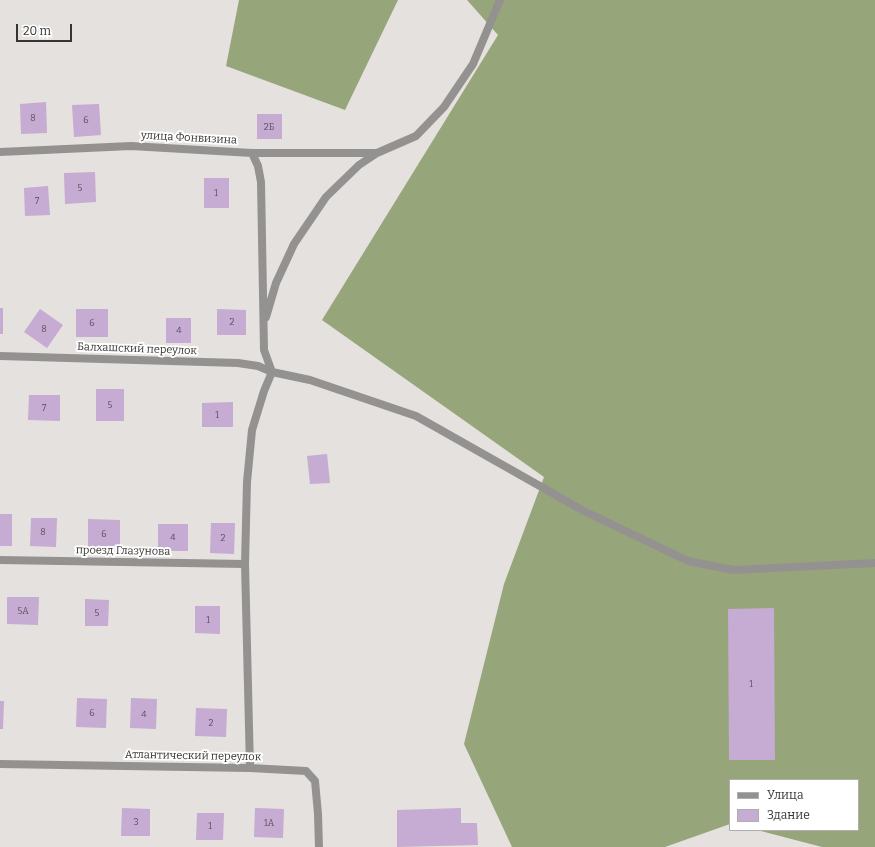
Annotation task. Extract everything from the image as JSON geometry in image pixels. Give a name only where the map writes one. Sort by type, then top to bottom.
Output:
[{"type":"street","points":[[263,326],[276,283],[294,244],[326,197],[359,166],[377,153],[416,136],[444,107],[473,64],[500,0]]},
{"type":"street","name":"улица Фонвизина","points":[[0,152],[131,146],[252,153],[377,153]]},
{"type":"street","points":[[250,768],[245,564],[247,482],[252,430],[264,391],[272,372],[264,350],[261,182],[258,166],[252,153]]},
{"type":"street","name":"Балхашский переулок","points":[[0,356],[238,363],[258,366],[272,372],[310,380],[416,416],[584,511],[688,561],[733,570],[875,563]]},
{"type":"street","name":"проезд Глазунова","points":[[0,560],[245,564]]},
{"type":"street","name":"Атлантический переулок","points":[[0,764],[250,768],[306,771],[315,781],[319,847]]},
{"type":"green space","points":[[239,0],[398,0],[345,110],[226,66]]},
{"type":"green space","points":[[467,0],[875,0],[875,847],[822,847],[761,831],[859,831],[859,779],[729,779],[729,824],[665,847],[512,847],[464,744],[504,584],[544,477],[322,320],[498,35]]},
{"type":"building","points":[[46,102],[47,133],[21,134],[20,104]]},
{"type":"building","points":[[99,104],[101,135],[74,137],[72,105]]},
{"type":"building","points":[[257,114],[282,114],[282,139],[257,139]]},
{"type":"building","points":[[95,172],[96,202],[65,204],[64,173]]},
{"type":"building","points":[[204,178],[229,178],[229,208],[204,208]]},
{"type":"building","points":[[48,186],[50,215],[25,216],[24,188]]},
{"type":"building","points":[[0,308],[3,308],[3,334],[0,334]]},
{"type":"building","points":[[40,309],[63,325],[47,348],[24,332]]},
{"type":"building","points":[[76,309],[108,309],[108,337],[76,337]]},
{"type":"building","points":[[217,309],[246,310],[246,335],[217,335]]},
{"type":"building","points":[[166,318],[191,318],[191,343],[166,343]]},
{"type":"building","points":[[96,389],[124,389],[124,421],[96,421]]},
{"type":"building","points":[[29,395],[60,395],[60,421],[28,420]]},
{"type":"building","points":[[233,402],[233,427],[202,427],[202,403]]},
{"type":"building","points":[[327,454],[330,483],[310,484],[307,456]]},
{"type":"building","points":[[0,514],[12,514],[12,546],[0,546]]},
{"type":"building","points":[[31,518],[57,518],[56,547],[30,546]]},
{"type":"building","points":[[88,519],[120,520],[120,549],[88,549]]},
{"type":"building","points":[[211,523],[235,523],[234,554],[210,553]]},
{"type":"building","points":[[158,524],[188,524],[188,551],[158,551]]},
{"type":"building","points":[[7,597],[39,597],[38,625],[7,624]]},
{"type":"building","points":[[85,599],[109,600],[108,626],[85,626]]},
{"type":"building","points":[[195,606],[220,606],[220,634],[195,633]]},
{"type":"building","points":[[774,608],[775,760],[729,760],[728,609]]},
{"type":"building","points":[[77,698],[107,699],[106,728],[76,727]]},
{"type":"building","points":[[131,698],[157,699],[156,729],[130,728]]},
{"type":"building","points":[[0,701],[4,701],[3,729],[0,729]]},
{"type":"building","points":[[196,708],[227,709],[226,737],[195,736]]},
{"type":"building","points":[[122,808],[150,809],[150,836],[121,836]]},
{"type":"building","points":[[255,808],[284,809],[283,838],[254,837]]},
{"type":"building","points":[[461,808],[461,823],[477,823],[478,845],[397,847],[397,810]]},
{"type":"building","points":[[197,813],[224,813],[223,840],[196,840]]}]
